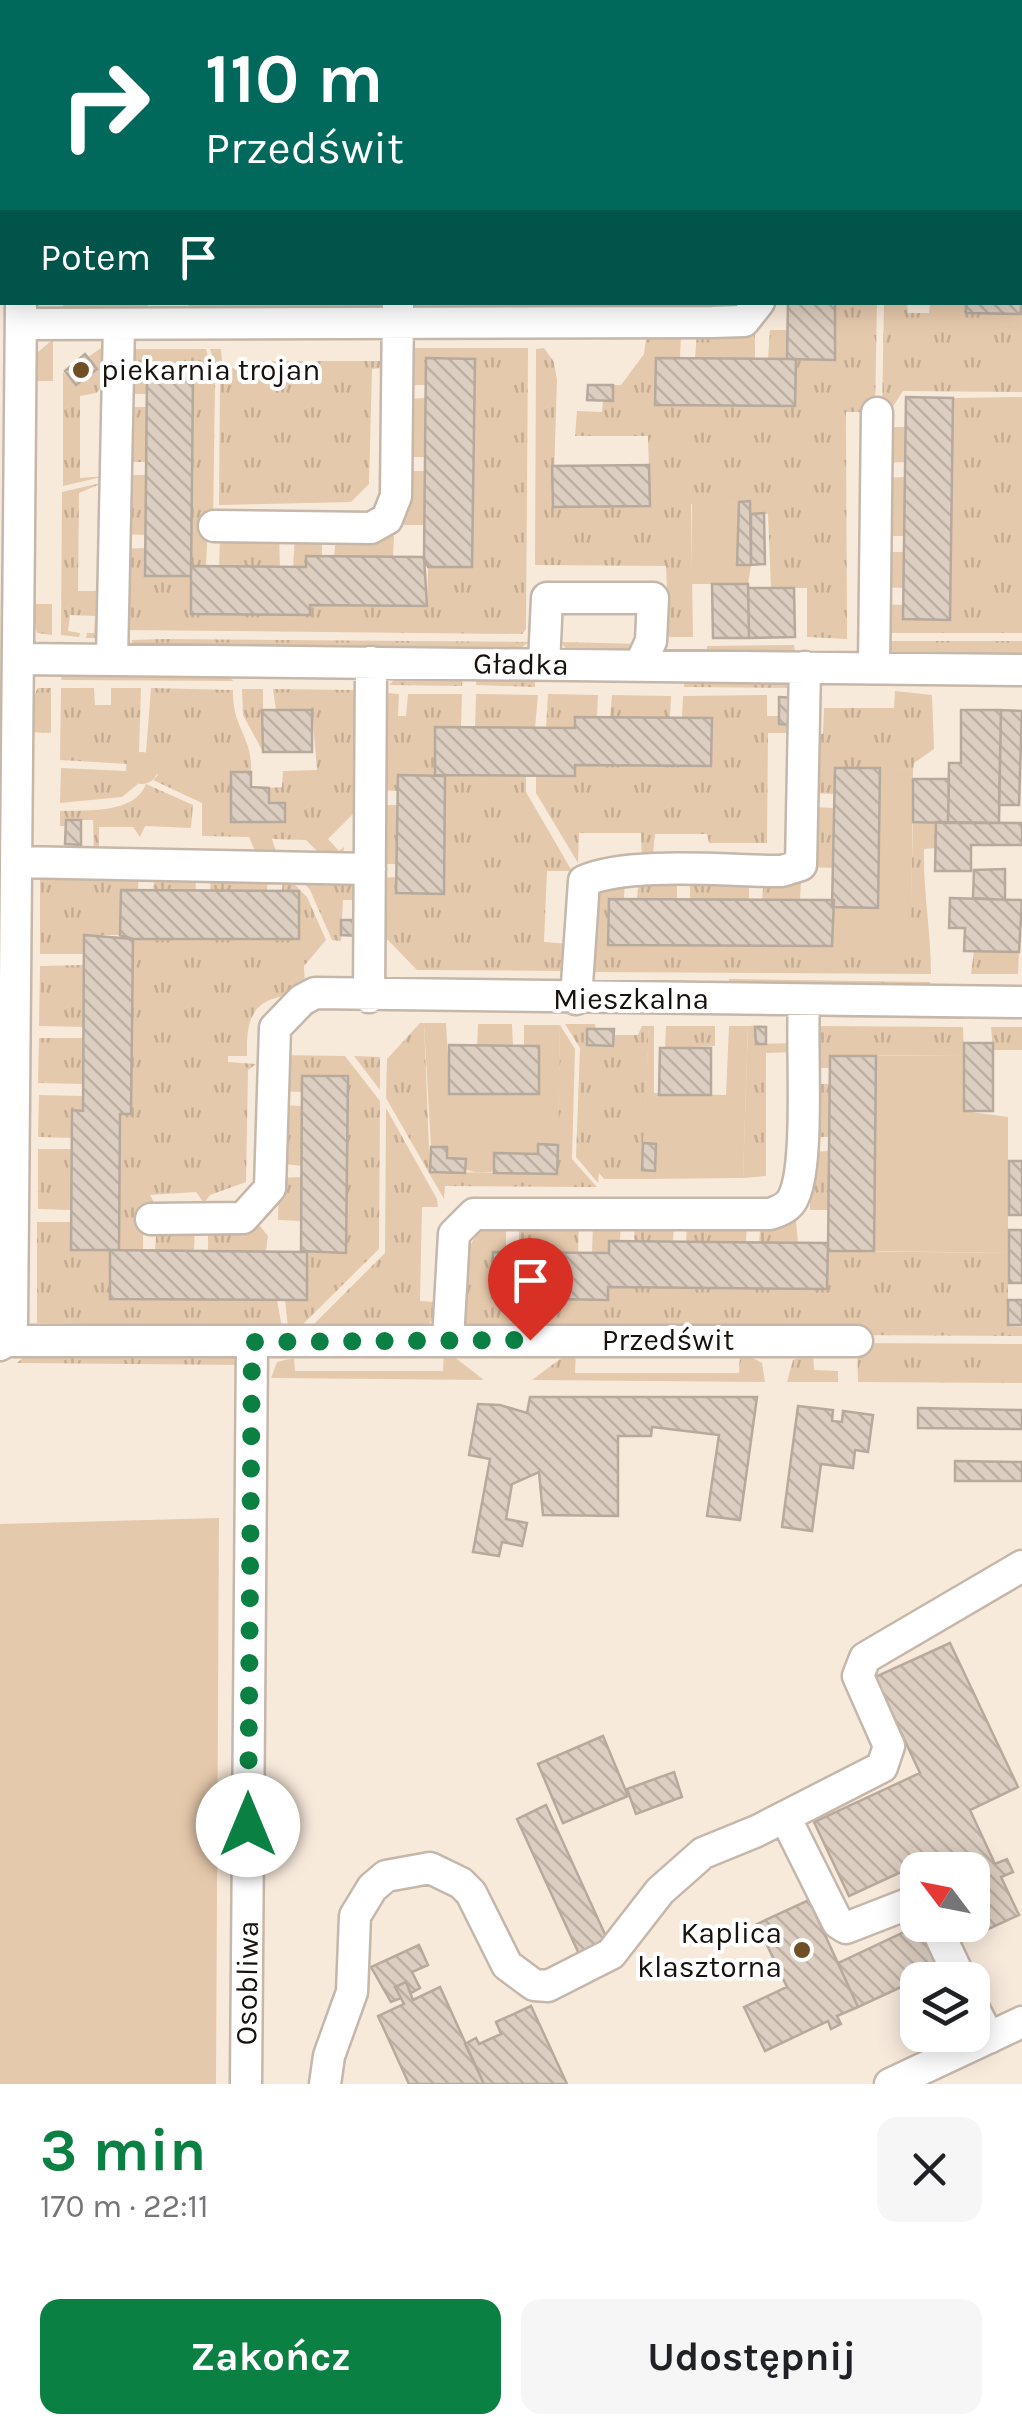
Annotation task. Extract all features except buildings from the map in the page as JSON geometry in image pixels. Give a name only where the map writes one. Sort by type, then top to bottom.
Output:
[{"type":"street","points":[[3,1343],[12,1323],[9,994],[18,862],[21,313],[119,324],[164,313],[398,313],[647,323],[744,322],[757,305]]},
{"type":"street","points":[[214,526],[371,528],[387,519],[396,496],[398,313]]},
{"type":"street","points":[[112,660],[119,324]]},
{"type":"street","points":[[874,668],[877,413]]},
{"type":"street","points":[[544,664],[548,598],[653,598],[651,641],[640,665]]},
{"type":"street","name":"Gładka","points":[[19,659],[1022,670]]},
{"type":"street","points":[[369,997],[371,662]]},
{"type":"street","points":[[576,999],[579,900],[584,881],[600,874],[633,871],[782,871],[801,865],[806,667]]},
{"type":"street","points":[[18,862],[370,869]]},
{"type":"street","name":"Mieszkalna","points":[[151,1219],[243,1218],[270,1188],[275,1028],[315,993],[369,997],[1022,1002]]},
{"type":"street","points":[[452,1340],[454,1234],[474,1214],[770,1214],[791,1202],[796,1193],[801,1143],[804,1000]]},
{"type":"street","name":"Przedświt","points":[[3,1343],[857,1341]]},
{"type":"street","name":"Osobliwa","points":[[246,2084],[252,1342]]},
{"type":"street","points":[[326,2084],[329,2056],[352,1992],[355,1916],[372,1888],[386,1876],[430,1868],[461,1883],[471,1893],[506,1965],[534,1985],[548,1986],[611,1954],[660,1891],[702,1853],[882,1768],[889,1746],[858,1676],[865,1658],[1022,1566]]},
{"type":"street","points":[[785,1817],[838,1923],[846,1928],[900,1907]]},
{"type":"street","points":[[990,2038],[1022,2022]]},
{"type":"street","points":[[890,2084],[959,2052]]},
{"type":"green space","points":[[63,305],[148,305],[142,312],[65,310]]},
{"type":"green space","points":[[188,305],[380,305],[372,314],[195,312]]},
{"type":"green space","points":[[646,305],[731,305],[724,313],[646,312]]},
{"type":"green space","points":[[835,305],[877,305],[875,412],[846,412],[847,639],[807,637],[807,588],[771,588],[768,514],[751,514],[750,502],[691,504],[693,637],[669,637],[666,566],[535,565],[536,349],[544,348],[554,362],[557,380],[553,507],[650,505],[648,436],[575,436],[577,411],[602,412],[603,401],[613,401],[613,385],[621,385],[644,354],[647,332],[681,333],[680,358],[656,359],[655,405],[794,406],[796,359],[834,359]]},
{"type":"green space","points":[[884,305],[907,305],[908,313],[929,313],[930,305],[966,305],[966,313],[1020,314],[1022,305],[1022,392],[903,391],[889,413],[882,413]]},
{"type":"green space","points":[[770,330],[787,330],[787,359],[768,359]]},
{"type":"green space","points":[[697,333],[755,334],[755,359],[695,358]]},
{"type":"green space","points":[[53,339],[53,381],[32,381],[38,352]]},
{"type":"green space","points":[[101,348],[108,353],[106,383],[96,393],[80,396],[80,478],[106,476],[63,486],[63,372],[77,385],[97,369],[88,357]]},
{"type":"green space","points":[[412,348],[528,348],[526,629],[522,634],[120,630],[120,549],[145,548],[145,576],[191,576],[191,614],[310,615],[310,605],[427,606],[428,567],[472,566],[426,359],[426,385],[407,385]]},
{"type":"green space","points":[[128,349],[206,349],[215,386],[213,524],[208,524],[206,567],[191,566],[193,378],[148,377],[147,394],[124,394]]},
{"type":"green space","points":[[210,349],[221,349],[222,361],[239,372],[240,361],[391,361],[390,367],[372,369],[369,484],[351,502],[219,505],[220,379]]},
{"type":"green space","points":[[1022,397],[1022,633],[879,633],[880,604],[903,605],[903,619],[950,619],[953,398]]},
{"type":"green space","points":[[426,398],[425,457],[405,457],[406,399]]},
{"type":"green space","points":[[125,407],[147,407],[146,462],[123,462]]},
{"type":"green space","points":[[882,427],[906,427],[905,462],[881,463]]},
{"type":"green space","points":[[405,471],[425,471],[424,525],[404,525]]},
{"type":"green space","points":[[121,475],[146,475],[145,535],[122,534]]},
{"type":"green space","points":[[905,477],[904,536],[879,536],[881,478]]},
{"type":"green space","points":[[105,482],[79,493],[78,591],[106,591],[106,631],[97,638],[86,638],[87,633],[94,633],[95,616],[70,615],[68,631],[80,633],[79,637],[61,635],[62,492]]},
{"type":"green space","points":[[739,502],[737,564],[751,565],[748,584],[692,584],[692,503]]},
{"type":"green space","points":[[279,536],[280,567],[219,567],[220,537]]},
{"type":"green space","points":[[394,536],[393,556],[334,556],[336,537]]},
{"type":"green space","points":[[295,537],[322,537],[322,556],[306,556],[306,567],[293,567]]},
{"type":"green space","points":[[881,552],[904,552],[903,588],[880,587]]},
{"type":"green space","points":[[1,565],[6,565],[4,728],[0,728]]},
{"type":"green space","points":[[31,604],[52,604],[52,635],[37,633]]},
{"type":"green space","points":[[131,640],[529,642],[516,651],[138,649]]},
{"type":"green space","points":[[879,641],[1022,641],[1022,656],[878,655]]},
{"type":"green space","points":[[561,642],[642,644],[636,653],[566,649]]},
{"type":"green space","points":[[794,645],[795,653],[707,652],[707,646]]},
{"type":"green space","points":[[227,673],[233,681],[61,680],[62,674]]},
{"type":"green space","points":[[400,674],[463,675],[462,686],[389,685]]},
{"type":"green space","points":[[477,674],[535,675],[535,687],[476,685]]},
{"type":"green space","points":[[685,676],[781,678],[790,688],[684,687]]},
{"type":"green space","points":[[38,688],[51,688],[51,733],[28,732],[30,702]]},
{"type":"green space","points":[[61,688],[94,688],[95,705],[111,705],[111,688],[141,688],[139,752],[127,764],[60,760]]},
{"type":"green space","points":[[151,688],[233,690],[251,772],[231,772],[231,821],[285,822],[285,803],[269,803],[269,788],[282,787],[283,771],[317,770],[312,711],[276,710],[273,689],[356,690],[359,808],[328,839],[339,851],[344,847],[342,861],[324,858],[306,840],[272,839],[278,857],[258,858],[249,837],[202,836],[202,803],[153,780],[158,775],[146,752]]},
{"type":"green space","points":[[242,689],[263,689],[263,752],[243,715]]},
{"type":"green space","points":[[895,691],[932,695],[934,749],[914,763],[913,770],[835,768],[834,794],[812,793],[812,734],[823,734],[824,708],[894,708]]},
{"type":"green space","points":[[388,693],[399,694],[398,716],[406,716],[408,694],[462,694],[461,727],[435,728],[435,775],[398,775],[397,791],[382,790],[382,698]]},
{"type":"green space","points":[[476,694],[538,695],[535,728],[475,728]]},
{"type":"green space","points":[[548,694],[598,695],[597,717],[575,728],[546,728]]},
{"type":"green space","points":[[612,695],[671,696],[670,718],[610,717]]},
{"type":"green space","points":[[767,695],[767,716],[779,716],[779,724],[793,725],[798,733],[768,733],[767,843],[709,843],[707,834],[655,834],[653,855],[642,864],[641,833],[579,833],[578,863],[536,793],[536,776],[575,776],[575,765],[711,766],[712,718],[682,718],[683,696]]},
{"type":"green space","points":[[142,752],[153,757],[158,768],[153,779],[142,784],[131,779],[126,768],[131,757]]},
{"type":"green space","points":[[61,768],[126,771],[138,784],[122,797],[60,803]]},
{"type":"green space","points":[[880,768],[913,770],[911,945],[832,946],[832,907],[878,907]]},
{"type":"green space","points":[[445,776],[526,776],[526,792],[572,871],[547,871],[544,942],[570,944],[566,971],[417,970],[388,940],[377,941],[377,878],[397,877],[397,893],[444,893]]},
{"type":"green space","points":[[146,784],[193,805],[191,828],[145,826],[140,837],[133,827],[99,827],[99,857],[94,857],[93,820],[66,820],[65,826],[60,826],[60,811],[121,805],[132,801]]},
{"type":"green space","points":[[377,805],[397,805],[397,864],[379,864]]},
{"type":"green space","points":[[812,807],[834,808],[834,868],[811,867]]},
{"type":"green space","points":[[913,822],[936,822],[936,848],[924,849],[931,974],[588,972],[587,904],[612,880],[625,878],[624,899],[609,899],[609,945],[910,945]]},
{"type":"green space","points":[[139,870],[138,890],[121,890],[120,935],[84,935],[84,954],[40,954],[40,880],[51,871]]},
{"type":"green space","points":[[195,872],[196,890],[153,890],[155,873]]},
{"type":"green space","points":[[294,872],[334,877],[357,891],[362,900],[343,900],[341,941],[332,940],[310,890]]},
{"type":"green space","points":[[211,873],[269,873],[267,890],[210,890]]},
{"type":"green space","points":[[283,873],[307,897],[326,940],[304,966],[305,986],[298,994],[271,999],[256,1011],[248,1029],[247,1056],[228,1056],[228,1062],[256,1064],[248,1070],[246,1182],[210,1195],[204,1203],[196,1192],[150,1195],[159,1211],[143,1212],[143,1250],[119,1250],[120,1114],[131,1113],[133,939],[298,939],[299,891],[282,891]]},
{"type":"green space","points":[[677,878],[677,899],[637,899],[639,879]]},
{"type":"green space","points":[[690,879],[749,880],[749,900],[690,899]]},
{"type":"green space","points":[[764,879],[801,880],[800,900],[762,900]]},
{"type":"green space","points":[[974,951],[1019,952],[1018,974],[971,974]]},
{"type":"green space","points":[[83,965],[83,1027],[39,1026],[40,966]]},
{"type":"green space","points":[[729,979],[930,982],[931,991],[729,989]]},
{"type":"green space","points":[[825,1013],[965,1014],[966,1019],[822,1017]]},
{"type":"green space","points":[[424,1023],[430,1172],[557,1173],[560,1025],[575,1049],[572,1159],[597,1187],[445,1186],[444,1199],[386,1098],[387,1059]]},
{"type":"green space","points":[[424,1023],[446,1023],[450,1094],[538,1094],[539,1046],[524,1046],[524,1025],[560,1025],[558,1145],[538,1144],[538,1154],[503,1169],[481,1173],[447,1158],[447,1147],[431,1147]]},
{"type":"green space","points":[[478,1024],[512,1024],[513,1046],[477,1046]]},
{"type":"green space","points":[[565,1024],[595,1024],[596,1029],[587,1030],[588,1045],[613,1045],[614,1035],[638,1035],[642,1026],[649,1026],[642,1179],[604,1179],[599,1173],[598,1183],[576,1157],[580,1048]]},
{"type":"green space","points":[[765,1025],[755,1028],[756,1044],[795,1043],[795,1052],[766,1053],[766,1176],[743,1178],[748,1026]]},
{"type":"green space","points":[[649,1026],[654,1026],[654,1093],[726,1095],[729,1026],[748,1026],[743,1178],[642,1179],[642,1170],[655,1170],[656,1144],[643,1143]]},
{"type":"green space","points":[[666,1026],[715,1026],[715,1046],[665,1048]]},
{"type":"green space","points":[[816,1026],[963,1027],[964,1055],[831,1056],[830,1068],[809,1068]]},
{"type":"green space","points":[[991,1027],[1022,1027],[1022,1050],[993,1050]]},
{"type":"green space","points":[[39,1038],[83,1038],[82,1084],[38,1083]]},
{"type":"green space","points":[[281,1055],[345,1056],[380,1101],[379,1249],[299,1328],[288,1328],[285,1300],[307,1299],[307,1252],[346,1252],[348,1076],[302,1076],[301,1092],[280,1091]]},
{"type":"green space","points":[[964,1055],[964,1111],[1008,1117],[1008,1253],[874,1251],[876,1056]]},
{"type":"green space","points":[[354,1056],[380,1057],[380,1090]]},
{"type":"green space","points":[[810,1084],[829,1084],[829,1137],[810,1137]]},
{"type":"green space","points":[[39,1095],[83,1096],[83,1111],[72,1111],[72,1138],[38,1137]]},
{"type":"green space","points":[[280,1105],[301,1106],[301,1166],[278,1163]]},
{"type":"green space","points":[[386,1108],[437,1199],[438,1207],[422,1207],[420,1301],[436,1302],[432,1314],[436,1316],[424,1329],[310,1328],[385,1253]]},
{"type":"green space","points":[[38,1149],[71,1149],[71,1210],[38,1209]]},
{"type":"green space","points":[[829,1151],[828,1210],[810,1210],[810,1152]]},
{"type":"green space","points":[[301,1177],[301,1221],[278,1220],[279,1178]]},
{"type":"green space","points":[[490,1220],[506,1222],[506,1252],[493,1253],[493,1298],[608,1300],[608,1287],[827,1289],[828,1251],[1008,1253],[1008,1326],[1022,1327],[1022,1336],[456,1333],[458,1286],[465,1258]]},
{"type":"green space","points":[[796,1220],[798,1243],[759,1242],[761,1221]]},
{"type":"green space","points":[[37,1222],[71,1222],[71,1250],[110,1250],[110,1299],[277,1300],[282,1328],[37,1323]]},
{"type":"green space","points":[[579,1222],[578,1253],[519,1253],[519,1224]]},
{"type":"green space","points":[[621,1223],[620,1241],[610,1241],[609,1253],[592,1253],[593,1224]]},
{"type":"green space","points":[[635,1223],[674,1223],[673,1241],[634,1241]]},
{"type":"green space","points":[[687,1223],[747,1223],[746,1242],[686,1242]]},
{"type":"green space","points":[[157,1225],[195,1225],[194,1251],[155,1250]]},
{"type":"green space","points":[[208,1225],[260,1226],[268,1236],[266,1251],[208,1251]]},
{"type":"green space","points":[[857,1343],[1022,1344],[1022,1383],[858,1382]]},
{"type":"green space","points":[[24,1348],[238,1356],[245,1365],[17,1363],[25,1356]]},
{"type":"green space","points":[[444,1349],[484,1380],[271,1378],[277,1362],[294,1358],[295,1371],[443,1371]]},
{"type":"green space","points":[[572,1350],[576,1351],[575,1373],[739,1373],[740,1351],[762,1363],[765,1382],[532,1380]]},
{"type":"green space","points":[[813,1350],[814,1370],[838,1371],[838,1382],[787,1382],[793,1360]]},
{"type":"green space","points":[[219,1518],[216,2084],[0,2084],[0,1524]]},
{"type":"place","name":"piekarnia trojan","points":[[81,370]]},
{"type":"place","name":"Kaplica klasztorna","points":[[802,1950]]},
{"type":"route","points":[[248,1825],[252,1342],[530,1340]]}]
